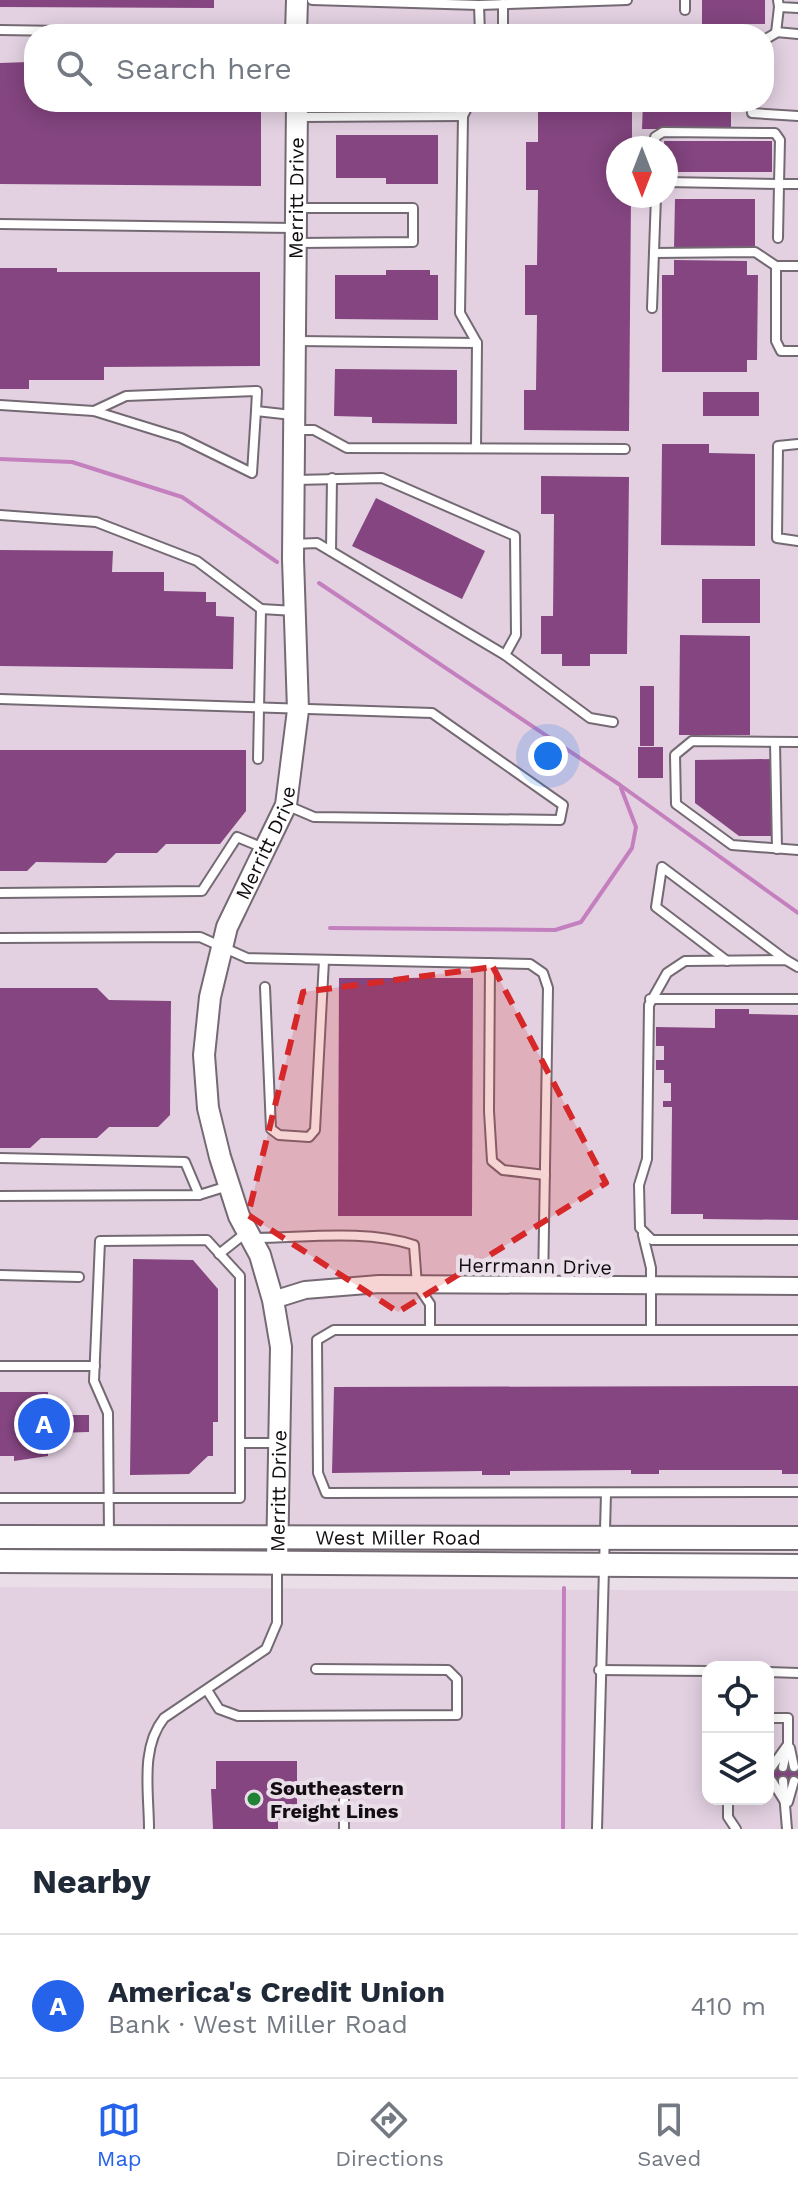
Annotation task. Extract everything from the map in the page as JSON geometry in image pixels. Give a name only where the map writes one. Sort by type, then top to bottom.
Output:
[{"type":"main road","name":"West Miller Road","points":[[0,1537],[798,1538]]},
{"type":"main road","name":"West Miller Road","points":[[0,1561],[798,1566]]},
{"type":"street","points":[[296,24],[297,0]]},
{"type":"street","name":"Merritt Drive","points":[[277,1563],[280,1539],[281,1347],[273,1300],[229,1186],[208,1108],[204,1055],[210,997],[227,927],[286,805],[298,710],[293,544],[297,112]]},
{"type":"street","name":"Herrmann Drive","points":[[273,1300],[305,1290],[417,1285],[798,1286]]},
{"type":"lane","points":[[312,0],[479,5],[627,0]]},
{"type":"lane","points":[[685,0],[685,10]]},
{"type":"lane","points":[[503,4],[503,24]]},
{"type":"lane","points":[[798,8],[778,4],[776,32],[798,34]]},
{"type":"lane","points":[[479,5],[480,24]]},
{"type":"lane","points":[[0,30],[24,31]]},
{"type":"lane","points":[[352,112],[463,116]]},
{"type":"lane","points":[[465,112],[460,313],[477,343],[476,448]]},
{"type":"lane","points":[[752,112],[798,116]]},
{"type":"lane","points":[[657,136],[663,132],[775,133],[780,140],[778,238]]},
{"type":"lane","points":[[678,182],[798,184]]},
{"type":"lane","points":[[0,224],[297,226],[413,242],[413,208],[297,226]]},
{"type":"lane","points":[[652,308],[656,208]]},
{"type":"lane","points":[[654,253],[755,252],[776,266],[798,266]]},
{"type":"lane","points":[[776,266],[776,341],[781,351],[798,351]]},
{"type":"lane","points":[[297,341],[477,343]]},
{"type":"lane","points":[[0,405],[94,411],[181,438],[252,473],[257,391],[126,396],[94,411]]},
{"type":"lane","points":[[256,411],[314,430],[347,448],[625,449]]},
{"type":"lane","points":[[798,444],[778,446],[777,538],[798,541]]},
{"type":"lane","points":[[331,551],[332,478]]},
{"type":"lane","points":[[294,480],[382,478],[515,536],[516,635],[505,655]]},
{"type":"lane","points":[[0,515],[96,522],[197,561],[261,609],[296,612]]},
{"type":"lane","points":[[293,544],[317,543],[505,655],[590,718],[613,722]]},
{"type":"lane","points":[[258,759],[261,609]]},
{"type":"lane","points":[[0,699],[258,710],[432,713],[563,805],[560,820],[314,817],[286,805]]},
{"type":"lane","points":[[775,742],[777,849]]},
{"type":"lane","points":[[798,742],[685,744],[675,755],[675,800],[732,845],[798,850]]},
{"type":"lane","points":[[0,893],[202,891],[237,837],[266,849]]},
{"type":"lane","points":[[727,961],[656,907],[662,867],[798,967]]},
{"type":"lane","points":[[0,938],[200,937],[247,958],[530,964],[543,973],[548,988],[543,1286]]},
{"type":"lane","points":[[265,987],[271,1129],[279,1135],[309,1137],[315,1130],[324,960]]},
{"type":"lane","points":[[651,1330],[652,1287],[639,1185],[647,1159],[650,999],[673,966],[685,961],[786,960]]},
{"type":"lane","points":[[490,963],[492,1161],[503,1170],[545,1175]]},
{"type":"lane","points":[[650,999],[798,999]]},
{"type":"lane","points":[[0,1158],[185,1162],[199,1195]]},
{"type":"lane","points":[[0,1196],[199,1195],[229,1186]]},
{"type":"lane","points":[[219,1254],[249,1235],[394,1239],[414,1245],[417,1285],[430,1304],[430,1330]]},
{"type":"lane","points":[[643,1235],[658,1241],[798,1240]]},
{"type":"lane","points":[[0,1498],[110,1496],[240,1498],[240,1276],[207,1240],[100,1241],[94,1381],[108,1413],[110,1496],[109,1535]]},
{"type":"lane","points":[[0,1275],[79,1277]]},
{"type":"lane","points":[[798,1330],[334,1330],[317,1340],[318,1473],[326,1493],[798,1492]]},
{"type":"lane","points":[[0,1366],[95,1366]]},
{"type":"lane","points":[[241,1443],[280,1443]]},
{"type":"lane","points":[[597,1829],[606,1493]]},
{"type":"lane","points":[[149,1829],[149,1751],[153,1732],[164,1718],[252,1661],[273,1639],[277,1623],[277,1563]]},
{"type":"lane","points":[[207,1690],[219,1709],[238,1716],[457,1715],[457,1679],[448,1670],[316,1669]]},
{"type":"lane","points":[[599,1670],[702,1671]]},
{"type":"lane","points":[[774,1672],[798,1673]]},
{"type":"lane","points":[[774,1718],[788,1718],[798,1726]]},
{"type":"lane","points":[[783,1767],[788,1743],[788,1718]]},
{"type":"lane","points":[[788,1743],[796,1763]]},
{"type":"lane","points":[[774,1764],[788,1743]]},
{"type":"lane","points":[[783,1781],[787,1829]]},
{"type":"lane","points":[[774,1784],[787,1806]]},
{"type":"lane","points":[[787,1806],[796,1785]]},
{"type":"lane","points":[[344,1800],[344,1829]]},
{"type":"lane","points":[[787,1806],[798,1802]]},
{"type":"lane","points":[[728,1805],[728,1817],[736,1829]]},
{"type":"highlighted area","points":[[493,967],[606,1183],[398,1312],[248,1215],[303,992]]},
{"type":"shaded area","points":[[0,0],[798,0],[798,1532],[0,1529]]},
{"type":"shaded area","points":[[0,1587],[798,1591],[798,1829],[0,1829]]},
{"type":"building","points":[[0,0],[214,0],[214,8],[0,7]]},
{"type":"building","points":[[702,0],[765,0],[765,24],[702,24]]},
{"type":"building","points":[[24,62],[24,112],[261,112],[261,186],[0,184],[0,63]]},
{"type":"building","points":[[538,112],[632,112],[632,136],[606,136],[606,208],[631,208],[629,431],[524,430],[524,390],[536,390],[537,315],[525,315],[525,265],[537,265],[538,190],[526,190],[526,142],[538,142]]},
{"type":"building","points":[[643,112],[731,112],[731,129],[642,129]]},
{"type":"building","points":[[336,135],[438,135],[438,184],[386,184],[386,178],[336,178]]},
{"type":"building","points":[[678,141],[772,141],[772,172],[678,172]]},
{"type":"building","points":[[678,199],[755,199],[755,248],[674,248],[675,208],[678,208]]},
{"type":"building","points":[[674,260],[747,261],[747,275],[758,275],[757,360],[747,360],[747,372],[662,372],[662,275],[674,275]]},
{"type":"building","points":[[0,268],[57,268],[57,272],[260,272],[260,366],[104,367],[104,380],[29,380],[29,389],[0,389]]},
{"type":"building","points":[[386,270],[430,270],[430,275],[438,275],[438,320],[335,319],[335,275],[386,275]]},
{"type":"building","points":[[335,369],[457,370],[457,424],[372,423],[372,417],[334,416]]},
{"type":"building","points":[[703,392],[759,392],[759,416],[703,416]]},
{"type":"building","points":[[662,444],[709,444],[709,453],[755,454],[755,546],[661,545]]},
{"type":"building","points":[[541,476],[629,477],[627,654],[590,654],[590,666],[562,666],[562,654],[541,654],[541,616],[553,616],[554,514],[541,514]]},
{"type":"building","points":[[376,498],[485,551],[462,599],[352,546]]},
{"type":"building","points":[[0,550],[113,551],[112,572],[164,572],[164,591],[206,592],[206,602],[216,602],[216,616],[234,617],[233,669],[0,666]]},
{"type":"building","points":[[702,579],[760,579],[760,623],[702,623]]},
{"type":"building","points":[[680,635],[750,636],[750,735],[679,735]]},
{"type":"building","points":[[640,686],[654,686],[654,746],[640,746]]},
{"type":"building","points":[[638,747],[663,747],[663,778],[638,778]]},
{"type":"building","points":[[0,750],[246,750],[246,811],[220,844],[166,844],[157,853],[116,853],[106,863],[36,862],[27,871],[0,871]]},
{"type":"building","points":[[773,759],[773,836],[739,836],[695,803],[695,760]]},
{"type":"building","points":[[339,978],[473,978],[472,1216],[338,1216]]},
{"type":"building","points":[[0,988],[97,988],[109,1000],[171,1001],[170,1115],[158,1127],[109,1127],[97,1138],[41,1138],[30,1148],[0,1148]]},
{"type":"building","points":[[715,1009],[749,1009],[749,1014],[798,1015],[798,1220],[703,1219],[703,1214],[671,1214],[672,1107],[663,1107],[663,1101],[671,1101],[671,1083],[664,1083],[664,1070],[656,1070],[656,1060],[664,1060],[664,1046],[656,1046],[656,1027],[715,1028]]},
{"type":"building","points":[[133,1259],[193,1260],[218,1289],[218,1422],[213,1422],[213,1456],[208,1456],[189,1474],[130,1475]]},
{"type":"building","points":[[798,1386],[798,1474],[782,1474],[782,1470],[659,1470],[659,1474],[631,1474],[631,1470],[510,1471],[510,1475],[482,1475],[482,1471],[332,1473],[334,1387]]},
{"type":"building","points":[[0,1392],[48,1392],[48,1397],[53,1396],[53,1415],[89,1415],[89,1432],[54,1433],[54,1446],[48,1446],[48,1456],[14,1461],[14,1456],[0,1456]]},
{"type":"building","name":"Southeastern Freight Lines","points":[[216,1761],[297,1761],[297,1808],[307,1808],[307,1820],[278,1820],[278,1829],[213,1829],[211,1789],[216,1789]]},
{"type":"building","points":[[798,1767],[798,1781],[774,1781],[774,1768]]},
{"type":"waterway","points":[[0,459],[72,462],[182,497],[277,562]]},
{"type":"waterway","points":[[319,583],[620,785],[798,913]]},
{"type":"waterway","points":[[330,928],[555,930],[581,922],[632,848],[636,827],[621,788]]},
{"type":"waterway","points":[[563,1829],[564,1588]]},
{"type":"place","name":"America's Credit Union","points":[[44,1424]]},
{"type":"place","name":"Southeastern Freight Lines","points":[[254,1799]]}]
